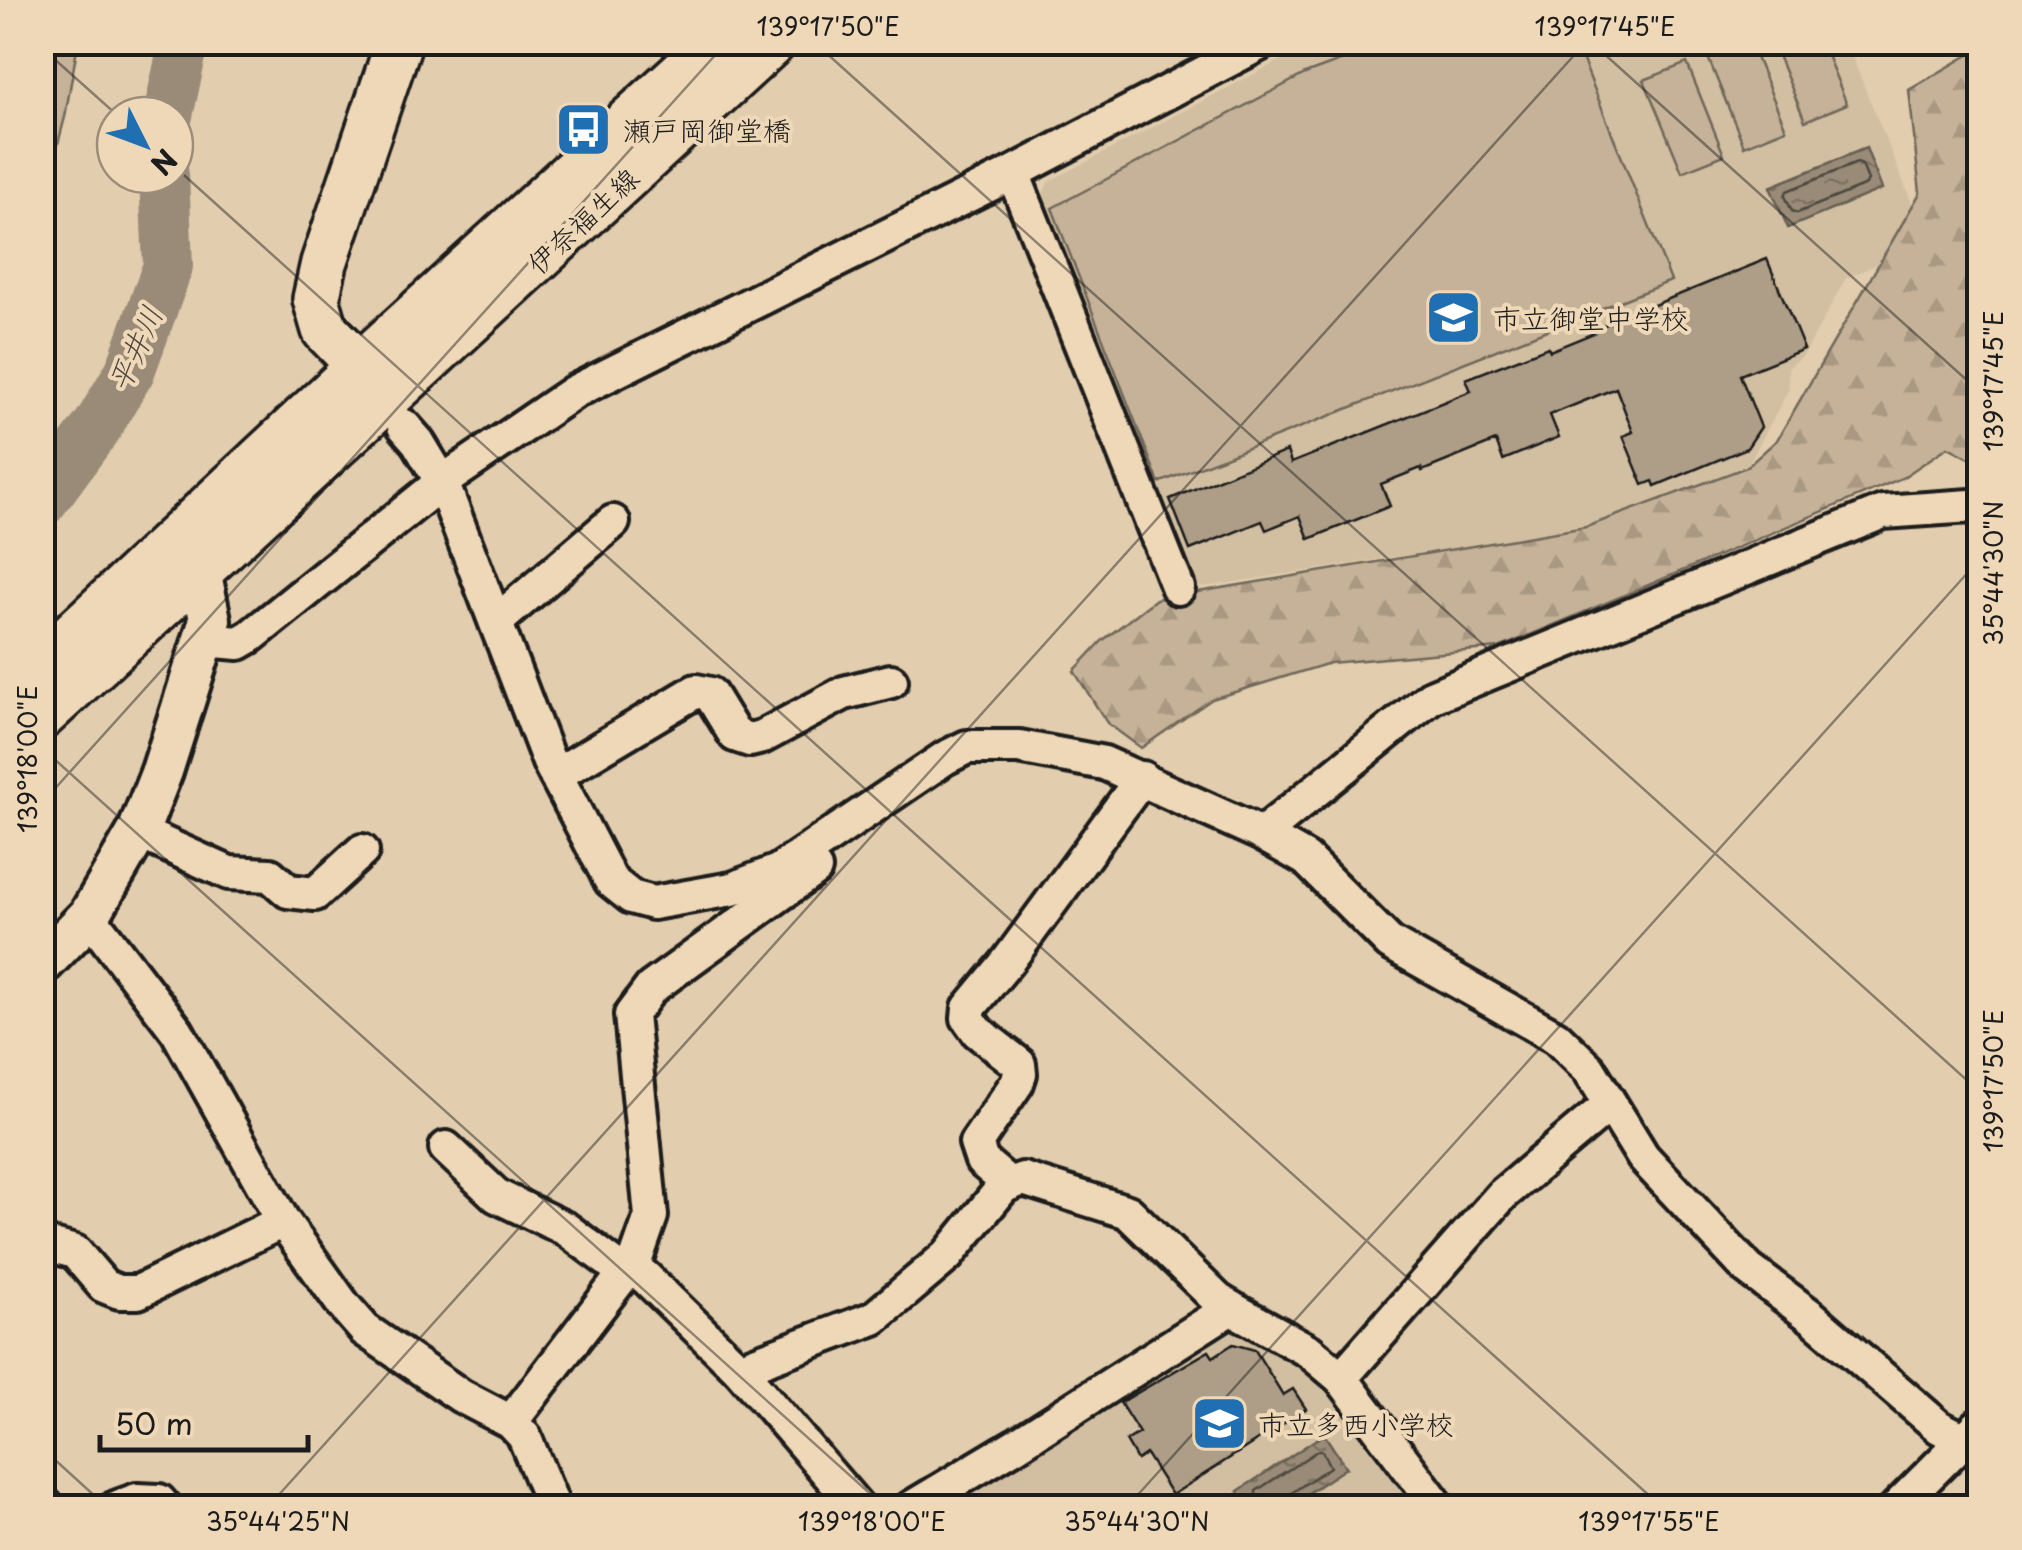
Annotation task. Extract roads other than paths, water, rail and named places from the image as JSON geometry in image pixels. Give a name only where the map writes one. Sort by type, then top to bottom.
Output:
[{"type":"main road","points":[[385,396],[325,330],[316,299],[324,263],[399,42]]},
{"type":"main road","name":"伊奈福生線","points":[[42,663],[385,396],[715,42]]},
{"type":"main road","name":"伊奈福生線","points":[[42,716],[773,42]]},
{"type":"street","points":[[204,640],[239,643],[251,636],[442,482],[574,392],[1012,173],[1262,42]]},
{"type":"street","points":[[1012,173],[1178,588]]},
{"type":"street","points":[[385,396],[442,482],[556,775],[611,881],[631,897],[653,903],[732,889],[778,871],[967,747],[1019,747],[1104,764],[1142,778],[1306,858],[1390,943],[1556,1037],[1589,1069],[1643,1157],[1748,1269],[1812,1316],[1939,1427],[1972,1432]]},
{"type":"street","points":[[1262,834],[1431,697],[1882,512],[1971,506],[1980,510]]},
{"type":"street","points":[[496,622],[612,522]]},
{"type":"street","points":[[42,964],[90,916],[138,832],[204,640],[210,609],[200,569]]},
{"type":"street","points":[[556,775],[696,691],[710,694],[735,735],[750,740],[844,694],[891,681]]},
{"type":"street","points":[[1009,1184],[982,1161],[976,1143],[1017,1083],[1019,1064],[978,1032],[968,1018],[970,1008],[1142,778]]},
{"type":"street","points":[[511,1422],[636,1259],[651,1216],[631,1015],[651,988],[822,864],[847,826]]},
{"type":"street","points":[[138,832],[229,874],[270,875],[288,891],[315,894],[362,850]]},
{"type":"street","points":[[90,916],[176,1031],[283,1221],[344,1306],[365,1330],[461,1396],[511,1422],[524,1436],[554,1508]]},
{"type":"street","points":[[1341,1378],[1502,1195],[1610,1104]]},
{"type":"street","points":[[446,1148],[498,1196],[566,1230],[614,1265],[644,1276],[739,1369],[858,1508]]},
{"type":"street","points":[[739,1369],[874,1318],[947,1256],[1009,1184],[1023,1179],[1128,1212],[1218,1300],[1310,1351],[1341,1378],[1438,1508]]},
{"type":"street","points":[[42,1243],[75,1252],[104,1286],[138,1292],[283,1221]]},
{"type":"street","points":[[912,1508],[1231,1308]]},
{"type":"street","points":[[1896,1508],[1972,1432]]},
{"type":"street","points":[[115,1508],[137,1500],[159,1501],[165,1508]]},
{"type":"street","points":[[42,1502],[48,1508]]},
{"type":"water","points":[[1866,148],[1882,189],[1788,228],[1770,187]]},
{"type":"water","points":[[1324,1434],[1346,1468],[1287,1507],[1249,1507],[1238,1491]]},
{"type":"waterway","name":"平井川","points":[[172,95],[184,42]]},
{"type":"waterway","name":"平井川","points":[[42,502],[99,424],[130,371],[168,266],[165,195]]},
{"type":"place","name":"瀬戸岡御堂橋","points":[[584,129]]},
{"type":"place","name":"市立御堂中学校","points":[[1454,317]]},
{"type":"place","name":"市立多西小学校","points":[[1219,1423]]}]
